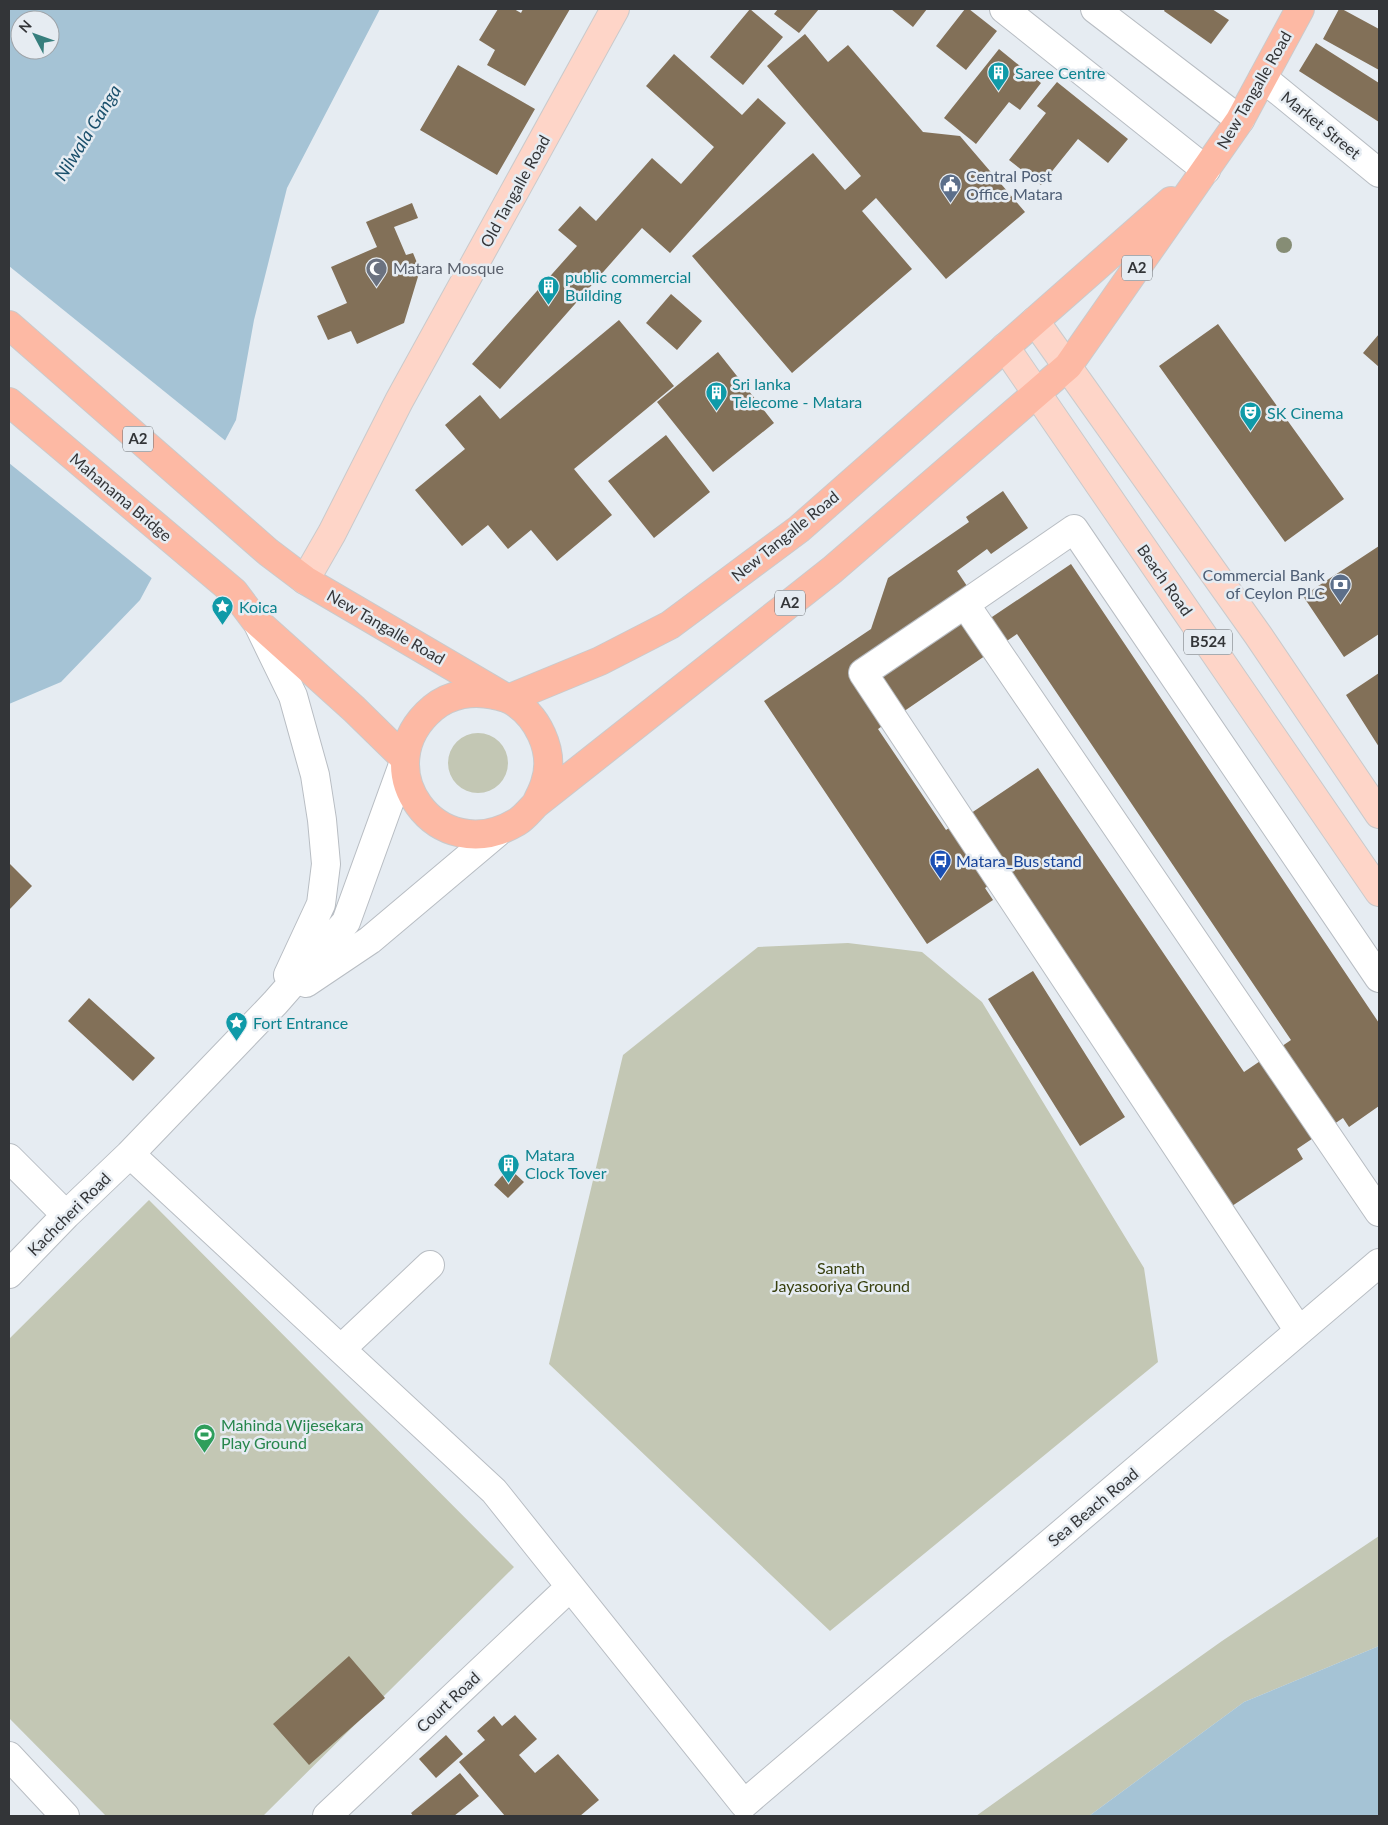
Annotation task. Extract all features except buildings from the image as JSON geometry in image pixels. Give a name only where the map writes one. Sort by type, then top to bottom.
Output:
[{"type":"highway","name":"New Tangalle Road","points":[[536,804],[832,570],[1068,366],[1240,120],[1300,9]]},
{"type":"highway","name":"New Tangalle Road","points":[[305,580],[508,699],[600,661],[670,626],[799,530],[1206,170]]},
{"type":"highway","name":"A2","points":[[9,325],[268,552],[305,580]]},
{"type":"highway","name":"Mahanama Bridge","points":[[9,402],[234,592],[255,620]]},
{"type":"highway","points":[[255,620],[354,709],[405,759]]},
{"type":"highway","points":[[486,693],[508,699],[528,713],[542,733],[548,757],[546,781],[536,804],[519,821],[497,832],[474,835],[452,832],[432,820],[416,803],[407,782],[405,759],[411,736],[423,717],[441,702],[462,694],[486,693]]},
{"type":"main road","name":"Old Tangalle Road","points":[[305,580],[332,533],[399,401],[615,9]]},
{"type":"main road","points":[[1035,321],[1068,366]]},
{"type":"main road","name":"Beach Road","points":[[1005,348],[1379,892]]},
{"type":"main road","name":"B524","points":[[1068,366],[1258,634],[1379,814]]},
{"type":"street","points":[[1004,9],[1206,170]]},
{"type":"street","points":[[1095,9],[1240,120]]},
{"type":"street","name":"Market Street","points":[[1263,78],[1379,173]]},
{"type":"street","points":[[1299,1331],[864,673],[1074,530],[1379,978]]},
{"type":"street","points":[[965,604],[1379,1212]]},
{"type":"street","points":[[255,620],[293,696],[315,775],[326,864],[321,904],[275,1003]]},
{"type":"street","points":[[275,1003],[346,922],[405,759]]},
{"type":"street","points":[[275,1003],[370,940],[497,832]]},
{"type":"street","name":"Kachcheri Road","points":[[9,1274],[66,1215],[130,1154],[275,1003]]},
{"type":"street","points":[[130,1154],[494,1491],[570,1587],[738,1810]]},
{"type":"street","points":[[9,1158],[66,1215]]},
{"type":"street","name":"Sea Beach Road","points":[[738,1810],[1379,1263]]},
{"type":"street","points":[[341,1349],[430,1265]]},
{"type":"street","name":"Court Road","points":[[327,1816],[570,1587]]},
{"type":"street","points":[[9,1756],[65,1816]]},
{"type":"green space","points":[[478,733],[495,738],[503,746],[508,763],[503,780],[495,788],[478,793],[461,788],[453,780],[448,763],[453,746],[461,738]]},
{"type":"green space","name":"Sanath Jayasooriya Ground","points":[[848,943],[922,952],[982,1002],[1144,1268],[1158,1362],[830,1631],[549,1364],[623,1055],[758,947]]},
{"type":"green space","name":"Mahinda Wijesekara Play Ground","points":[[149,1200],[514,1567],[263,1816],[106,1816],[9,1718],[9,1339]]},
{"type":"green space","points":[[1379,1536],[1379,1646],[1244,1702],[1089,1816],[976,1816],[1222,1641]]},
{"type":"water","name":"Nilwala Ganga","points":[[9,9],[380,9],[287,188],[254,320],[236,420],[140,600],[61,682],[9,704]]},
{"type":"water","points":[[1379,1646],[1379,1816],[1089,1816],[1244,1702]]},
{"type":"pier","points":[[9,266],[227,442],[154,580],[9,463]]},
{"type":"place","name":"Saree Centre","points":[[999,92]]},
{"type":"place","name":"Central Post Office Matara","points":[[950,204]]},
{"type":"place","name":"Matara Mosque","points":[[377,287]]},
{"type":"place","name":"public commercial Building","points":[[549,305]]},
{"type":"place","name":"Sri lanka Telecome - Matara","points":[[716,412]]},
{"type":"place","name":"SK Cinema","points":[[1251,432]]},
{"type":"place","name":"Commercial Bank of Ceylon PLC","points":[[1341,603]]},
{"type":"place","name":"Koica","points":[[223,626]]},
{"type":"place","name":"Matara_Bus stand","points":[[940,880]]},
{"type":"place","name":"Fort Entrance","points":[[237,1042]]},
{"type":"place","name":"Matara Clock Tover","points":[[509,1183]]},
{"type":"place","name":"Mahinda Wijesekara Play Ground","points":[[205,1453]]}]
